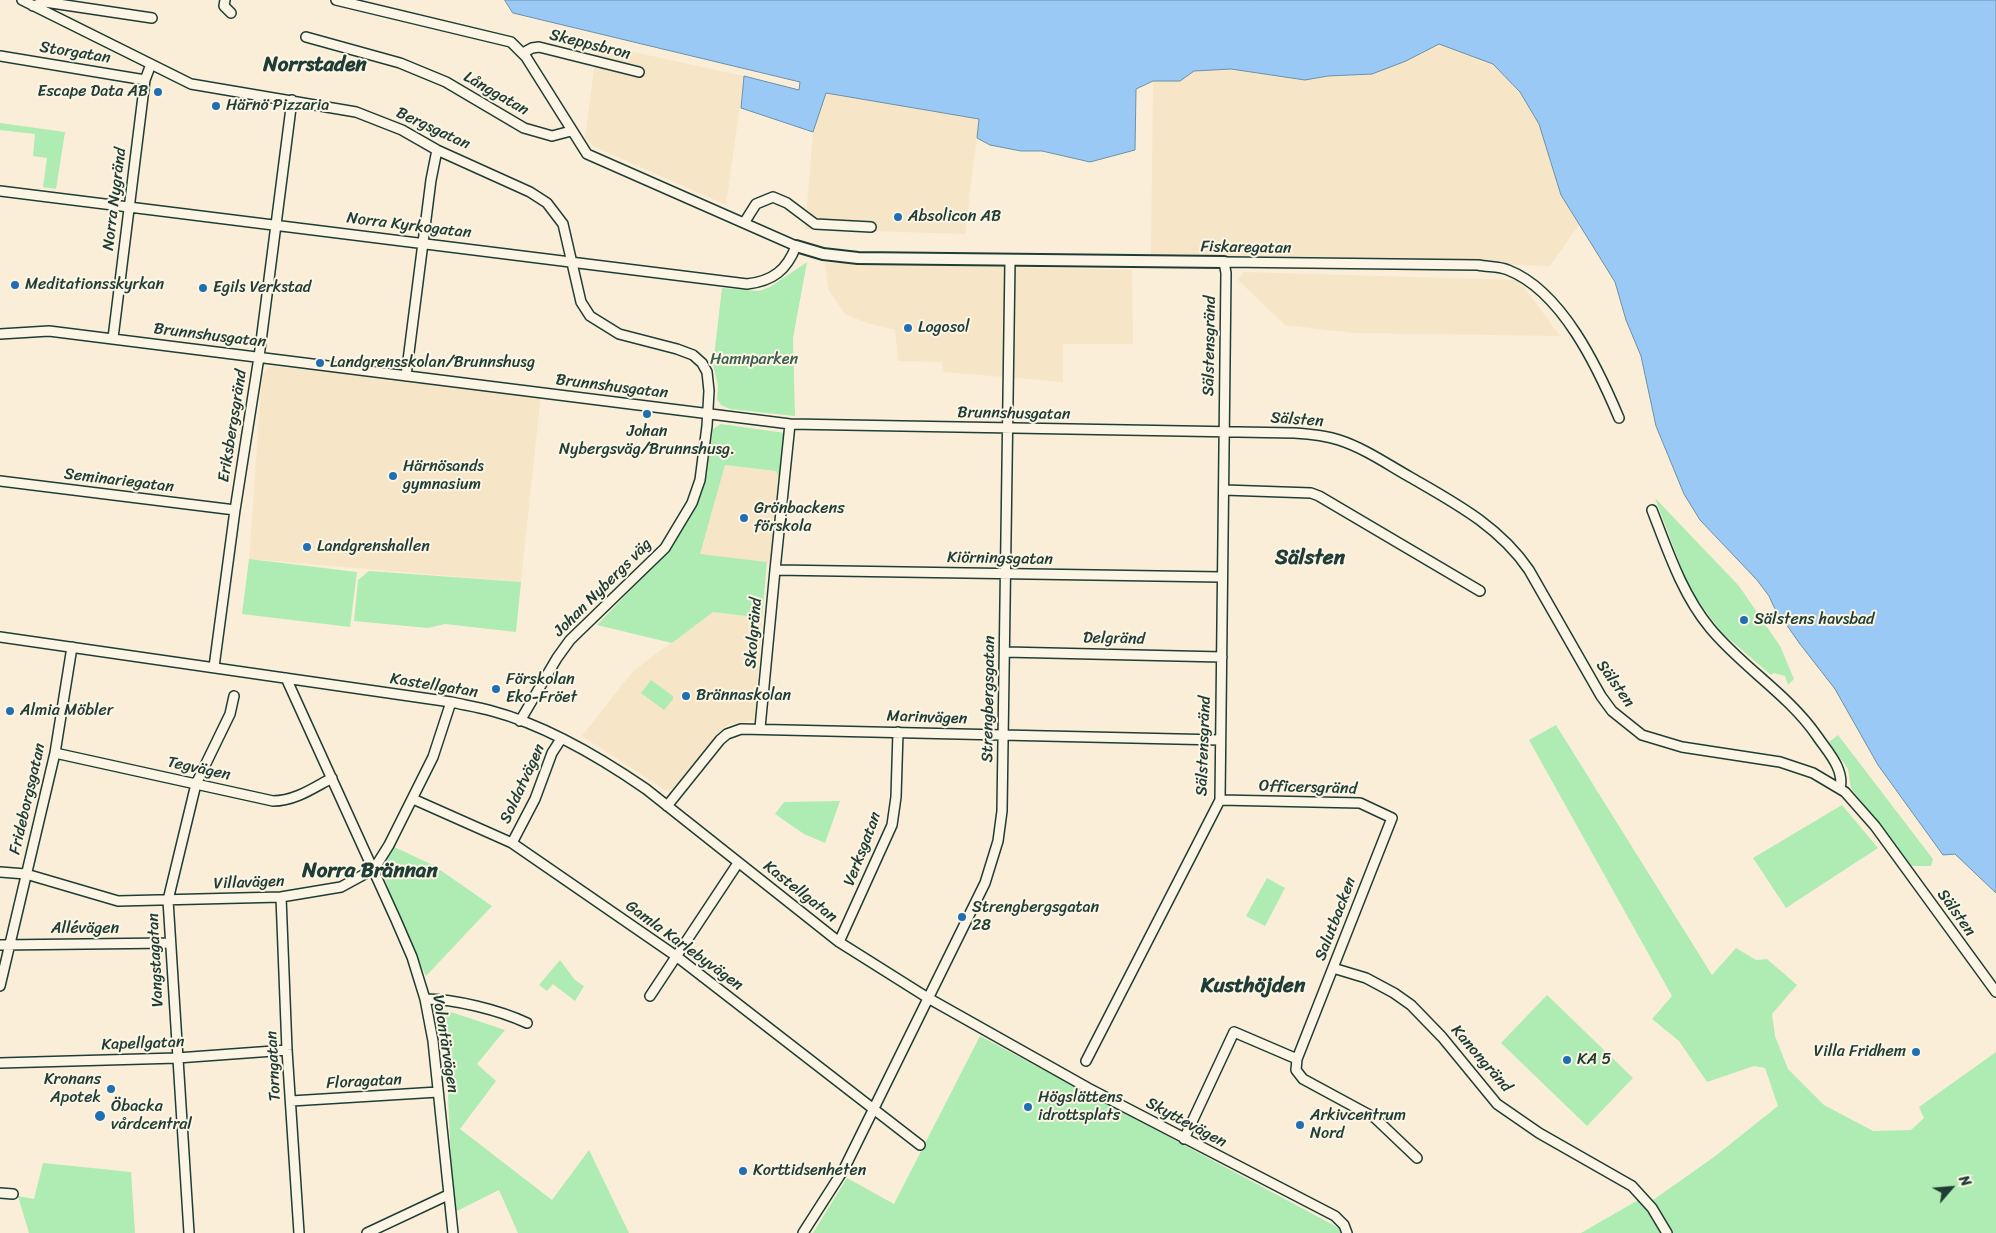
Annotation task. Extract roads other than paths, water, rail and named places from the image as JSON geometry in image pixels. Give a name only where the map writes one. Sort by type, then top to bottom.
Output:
[{"type":"street","name":"Bergsgatan","points":[[22,0],[191,84],[356,112],[376,119],[437,150],[496,175],[547,203],[563,224],[581,302],[590,316],[619,334],[693,355],[707,372],[709,391],[706,414]]},
{"type":"street","points":[[225,0],[224,6],[231,13]]},
{"type":"street","points":[[336,0],[511,42],[523,53],[586,154],[796,246]]},
{"type":"street","points":[[34,6],[45,2],[152,18]]},
{"type":"street","name":"Långgatan","points":[[306,37],[400,63],[438,79],[524,128],[552,136],[571,131]]},
{"type":"street","name":"Skeppsbron","points":[[523,53],[532,48],[539,47],[639,72]]},
{"type":"street","name":"Storgatan","points":[[0,56],[145,80]]},
{"type":"street","name":"Norra Nygränd","points":[[112,338],[145,80],[151,64]]},
{"type":"street","name":"Eriksbergsgränd","points":[[214,667],[235,510],[259,357],[292,100]]},
{"type":"street","points":[[406,376],[431,180],[437,150]]},
{"type":"street","name":"Norra Kyrkogatan","points":[[0,191],[747,284],[763,282],[778,274],[790,261],[796,246]]},
{"type":"street","points":[[744,223],[756,204],[773,197],[787,203],[815,224],[871,227]]},
{"type":"street","name":"Fiskaregatan","points":[[796,246],[836,257],[1010,261],[1478,265],[1507,269],[1533,285],[1563,317],[1603,380],[1619,418]]},
{"type":"street","name":"Strengbergsgatan","points":[[803,1233],[838,1181],[969,917],[992,864],[1002,811],[1010,261]]},
{"type":"street","name":"Sälstensgränd","points":[[1086,1061],[1220,800],[1226,273],[1224,262]]},
{"type":"street","name":"Brunnshusgatan","points":[[0,334],[49,331],[112,338],[790,424],[1224,432]]},
{"type":"street","name":"Johan Nybergs väg","points":[[520,721],[557,658],[570,640],[665,548],[679,526],[692,502],[700,480],[706,414]]},
{"type":"street","name":"Skolgränd","points":[[760,728],[790,424]]},
{"type":"street","name":"Sälsten","points":[[1224,432],[1320,435],[1354,446],[1377,457],[1475,515],[1502,538],[1528,570],[1601,696],[1612,711],[1642,735],[1682,747],[1780,762],[1813,773],[1840,789],[1875,826],[1996,992]]},
{"type":"street","name":"Seminariegatan","points":[[0,481],[235,510]]},
{"type":"street","points":[[1224,490],[1311,493],[1319,496],[1480,591]]},
{"type":"street","points":[[1652,510],[1684,590],[1700,616],[1742,661],[1800,714],[1837,765],[1842,776],[1840,789]]},
{"type":"street","name":"Kiörningsgatan","points":[[776,570],[1222,578]]},
{"type":"street","name":"Kastellgatan","points":[[0,637],[451,702],[493,711],[520,721],[561,739],[618,769],[840,942],[928,998]]},
{"type":"street","name":"Frideborgsgatan","points":[[0,986],[56,753],[72,647]]},
{"type":"street","name":"Delgränd","points":[[1005,652],[1222,657]]},
{"type":"street","name":"Volontärvägen","points":[[286,678],[374,869],[412,957],[424,998],[433,1041],[453,1233]]},
{"type":"street","name":"Vangstagatan","points":[[189,1233],[168,900],[196,784],[230,714],[234,696]]},
{"type":"street","points":[[374,869],[413,799],[433,757],[451,702]]},
{"type":"street","name":"Marinvägen","points":[[667,806],[727,734],[741,729],[1220,740]]},
{"type":"street","name":"Verksgatan","points":[[840,942],[892,825],[896,797],[898,732]]},
{"type":"street","name":"Soldatvägen","points":[[512,843],[535,799],[552,753],[561,739]]},
{"type":"street","name":"Tegvägen","points":[[56,753],[273,801],[284,801],[332,778]]},
{"type":"street","name":"Gamla Karlebyvägen","points":[[413,799],[512,843],[676,956],[920,1145]]},
{"type":"street","name":"Officersgränd","points":[[1220,800],[1360,804],[1392,818]]},
{"type":"street","name":"Salutbacken","points":[[1297,1059],[1392,818]]},
{"type":"street","points":[[650,996],[738,863]]},
{"type":"street","name":"Villavägen","points":[[0,872],[26,874],[118,901],[307,895],[341,887],[374,869]]},
{"type":"street","name":"Torngatan","points":[[282,897],[288,1050],[299,1233]]},
{"type":"street","name":"Allévägen","points":[[0,945],[170,943]]},
{"type":"street","name":"Kanongränd","points":[[1332,968],[1366,978],[1412,1005],[1442,1037],[1497,1104],[1539,1133],[1634,1187],[1652,1208],[1667,1233]]},
{"type":"street","points":[[424,998],[441,999],[515,1018],[527,1023]]},
{"type":"street","name":"Skyttevägen","points":[[928,998],[1025,1054],[1184,1139],[1335,1216],[1344,1225],[1346,1233]]},
{"type":"street","points":[[1184,1139],[1234,1032],[1297,1059],[1296,1070],[1303,1079],[1375,1118],[1417,1158]]},
{"type":"street","name":"Kapellgatan","points":[[0,1063],[177,1058],[288,1050]]},
{"type":"street","name":"Floragatan","points":[[291,1101],[438,1092]]},
{"type":"street","points":[[0,1193],[13,1194]]},
{"type":"street","points":[[367,1233],[448,1195]]},
{"type":"water","points":[[505,0],[1996,0],[1996,893],[1955,854],[1943,855],[1878,765],[1835,689],[1800,644],[1774,607],[1769,596],[1757,580],[1700,520],[1684,494],[1656,426],[1641,356],[1626,320],[1615,282],[1561,195],[1539,124],[1520,92],[1493,64],[1439,44],[1406,61],[1372,74],[1328,76],[1305,80],[1231,69],[1194,71],[1180,81],[1153,81],[1136,89],[1135,150],[1090,162],[1042,151],[1021,151],[990,145],[977,138],[979,119],[826,93],[813,132],[741,108],[744,76],[799,90],[800,82],[513,13]]},
{"type":"place","name":"Escape Data AB","points":[[158,92]]},
{"type":"place","name":"Härnö Pizzaria","points":[[216,106]]},
{"type":"place","name":"Absolicon AB","points":[[898,217]]},
{"type":"place","name":"Meditationsskyrkan","points":[[15,285]]},
{"type":"place","name":"Egils Verkstad","points":[[203,288]]},
{"type":"place","name":"Logosol","points":[[908,328]]},
{"type":"place","name":"Landgrensskolan/Brunnshusg","points":[[320,363]]},
{"type":"place","name":"Johan Nybergsväg/Brunnshusg.","points":[[647,414]]},
{"type":"place","name":"Härnösands gymnasium","points":[[393,476]]},
{"type":"place","name":"Grönbackens förskola","points":[[744,518]]},
{"type":"place","name":"Landgrenshallen","points":[[307,547]]},
{"type":"place","name":"Sälstens havsbad","points":[[1744,620]]},
{"type":"place","name":"Förskolan Eko-Fröet","points":[[496,689]]},
{"type":"place","name":"Brännaskolan","points":[[686,696]]},
{"type":"place","name":"Almia Möbler","points":[[10,711]]},
{"type":"place","name":"Strengbergsgatan 28","points":[[962,917]]},
{"type":"place","name":"Villa Fridhem","points":[[1916,1052]]},
{"type":"place","name":"KA 5","points":[[1567,1060]]},
{"type":"place","name":"Kronans Apotek","points":[[111,1089]]},
{"type":"place","name":"Högslättens idrottsplats","points":[[1028,1107]]},
{"type":"place","name":"Öbacka vårdcentral","points":[[100,1116]]},
{"type":"place","name":"Arkivcentrum Nord","points":[[1300,1125]]},
{"type":"place","name":"Korttidsenheten","points":[[743,1171]]},
{"type":"district","name":"Norrstaden","points":[[315,66]]},
{"type":"district","name":"Sälsten","points":[[1310,559]]},
{"type":"district","name":"Norra Brännan","points":[[370,872]]},
{"type":"district","name":"Kusthöjden","points":[[1253,987]]},
{"type":"park label","name":"Hamnparken","points":[[754,360]]}]
